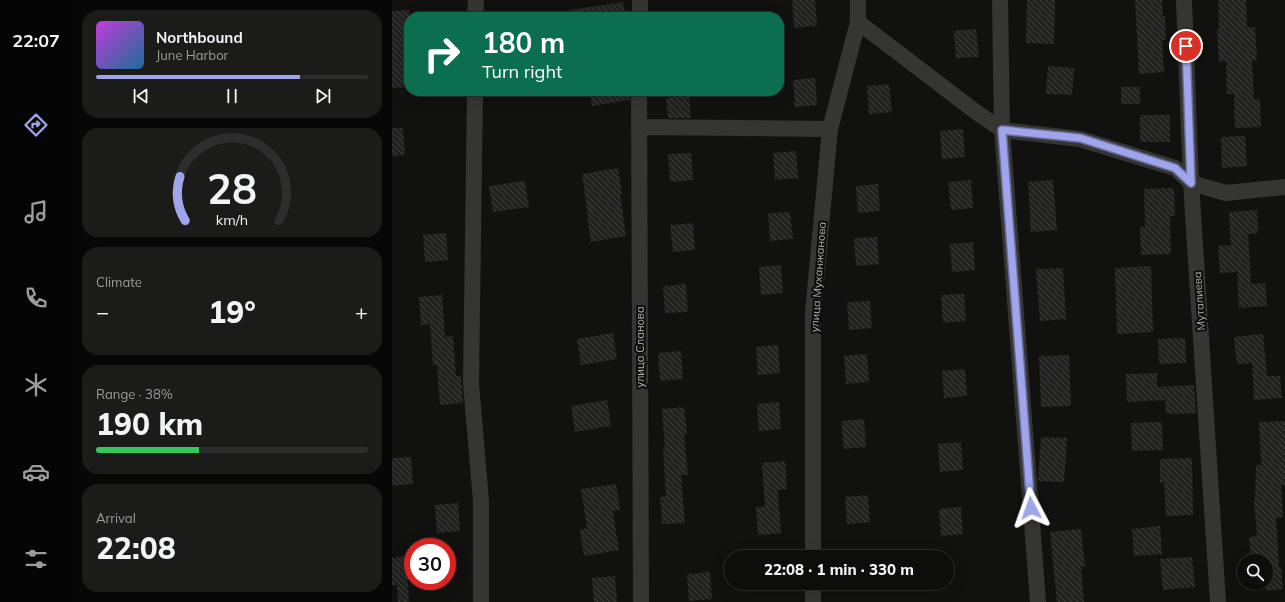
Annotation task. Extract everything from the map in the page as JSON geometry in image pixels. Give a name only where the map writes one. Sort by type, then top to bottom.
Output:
[{"type":"street","points":[[475,12],[476,0]]},
{"type":"street","points":[[640,0],[640,12]]},
{"type":"street","name":"улица Муханжанова","points":[[813,550],[813,313],[830,129],[858,22],[858,0]]},
{"type":"street","points":[[1000,0],[1002,130],[1038,602]]},
{"type":"street","name":"Муталиева","points":[[1184,0],[1191,183],[1218,602]]},
{"type":"street","points":[[858,22],[976,112],[1002,130],[1080,138],[1175,168],[1191,183],[1226,193],[1285,187]]},
{"type":"street","points":[[475,96],[471,383],[481,502],[481,602]]},
{"type":"street","name":"улица Сланова","points":[[639,96],[641,602]]},
{"type":"street","points":[[639,127],[830,129]]},
{"type":"street","points":[[813,590],[813,602]]},
{"type":"building","points":[[792,0],[815,0],[817,26],[794,28]]},
{"type":"building","points":[[1027,0],[1055,0],[1054,44],[1026,43]]},
{"type":"building","points":[[1135,0],[1162,0],[1163,16],[1165,16],[1166,40],[1162,40],[1164,72],[1139,74]]},
{"type":"building","points":[[1218,0],[1246,0],[1247,27],[1255,27],[1257,60],[1252,60],[1254,99],[1260,99],[1261,127],[1235,128],[1234,94],[1227,94],[1226,61],[1219,62],[1217,29],[1219,29]]},
{"type":"building","points":[[623,2],[625,12],[570,12],[570,10]]},
{"type":"building","points":[[409,10],[409,12],[404,12],[404,87],[392,88],[392,11]]},
{"type":"building","points":[[976,29],[979,57],[956,58],[954,31]]},
{"type":"building","points":[[1048,66],[1074,68],[1072,95],[1046,94]]},
{"type":"building","points":[[815,78],[817,105],[795,107],[793,80]]},
{"type":"building","points":[[889,84],[892,112],[869,114],[867,86]]},
{"type":"building","points":[[1121,87],[1140,87],[1140,104],[1121,104]]},
{"type":"building","points":[[591,96],[630,96],[630,100],[592,106]]},
{"type":"building","points":[[689,96],[691,118],[668,118],[666,98]]},
{"type":"building","points":[[1140,115],[1170,115],[1170,142],[1140,142]]},
{"type":"building","points":[[392,128],[403,128],[405,155],[392,156]]},
{"type":"building","points":[[963,129],[965,157],[942,159],[940,131]]},
{"type":"building","points":[[1245,136],[1247,166],[1222,168],[1221,137]]},
{"type":"building","points":[[796,151],[798,178],[775,180],[773,153]]},
{"type":"building","points":[[691,153],[693,180],[670,182],[668,154]]},
{"type":"building","points":[[618,168],[626,236],[591,242],[582,174]]},
{"type":"building","points":[[971,180],[973,208],[951,210],[948,182]]},
{"type":"building","points":[[1053,180],[1057,230],[1031,232],[1028,182]]},
{"type":"building","points":[[525,181],[529,207],[493,212],[489,186]]},
{"type":"building","points":[[878,184],[880,211],[858,213],[856,186]]},
{"type":"building","points":[[1174,188],[1175,216],[1170,216],[1171,254],[1141,255],[1140,227],[1145,227],[1144,189]]},
{"type":"building","points":[[1257,210],[1258,233],[1248,234],[1251,284],[1265,283],[1267,306],[1239,308],[1237,272],[1220,273],[1218,246],[1231,245],[1229,212]]},
{"type":"building","points":[[790,212],[793,239],[770,241],[768,213]]},
{"type":"building","points":[[693,223],[695,250],[673,252],[670,225]]},
{"type":"building","points":[[446,233],[448,260],[425,262],[423,235]]},
{"type":"building","points":[[877,237],[879,264],[856,266],[854,238]]},
{"type":"building","points":[[973,242],[975,270],[952,272],[950,244]]},
{"type":"building","points":[[781,265],[783,293],[761,295],[759,267]]},
{"type":"building","points":[[1151,266],[1153,332],[1117,334],[1115,268]]},
{"type":"building","points":[[1063,268],[1066,319],[1040,321],[1036,269]]},
{"type":"building","points":[[686,284],[688,312],[665,313],[663,286]]},
{"type":"building","points":[[964,294],[966,321],[943,323],[941,295]]},
{"type":"building","points":[[442,295],[445,337],[453,336],[456,376],[461,376],[463,403],[440,405],[437,365],[433,365],[430,324],[421,325],[419,297]]},
{"type":"building","points":[[870,301],[872,328],[849,330],[847,302]]},
{"type":"building","points":[[613,333],[617,359],[581,365],[577,339]]},
{"type":"building","points":[[1263,334],[1267,376],[1280,376],[1282,398],[1254,400],[1252,363],[1237,364],[1234,337]]},
{"type":"building","points":[[1185,338],[1186,363],[1159,364],[1158,339]]},
{"type":"building","points":[[778,345],[780,373],[758,375],[756,347]]},
{"type":"building","points":[[681,351],[683,379],[660,381],[658,353]]},
{"type":"building","points":[[867,354],[869,382],[846,384],[844,356]]},
{"type":"building","points":[[1069,355],[1071,406],[1041,407],[1039,356]]},
{"type":"building","points":[[965,369],[967,396],[944,398],[942,371]]},
{"type":"building","points":[[1157,373],[1157,387],[1194,385],[1196,413],[1166,414],[1165,400],[1127,402],[1126,374]]},
{"type":"building","points":[[607,400],[611,426],[575,432],[571,406]]},
{"type":"building","points":[[779,402],[781,429],[759,431],[757,404]]},
{"type":"building","points":[[684,407],[687,434],[684,435],[688,475],[681,475],[685,523],[662,524],[660,497],[666,496],[662,409]]},
{"type":"building","points":[[864,419],[866,447],[844,449],[841,421]]},
{"type":"building","points":[[1285,421],[1285,485],[1281,485],[1283,517],[1276,518],[1279,567],[1281,567],[1283,589],[1266,591],[1273,590],[1273,554],[1251,554],[1249,537],[1257,536],[1254,499],[1256,465],[1261,465],[1259,422]]},
{"type":"building","points":[[1162,422],[1163,450],[1132,451],[1131,423]]},
{"type":"building","points":[[1041,437],[1067,438],[1064,482],[1038,481]]},
{"type":"building","points":[[961,442],[963,470],[940,472],[938,444]]},
{"type":"building","points":[[411,457],[413,484],[392,486],[392,458]]},
{"type":"building","points":[[1192,458],[1193,515],[1166,516],[1164,482],[1160,483],[1160,459]]},
{"type":"building","points":[[785,461],[787,489],[778,490],[781,533],[758,535],[756,507],[765,507],[762,463]]},
{"type":"building","points":[[616,484],[620,510],[613,511],[619,550],[584,556],[580,530],[587,528],[581,489]]},
{"type":"building","points":[[868,495],[870,522],[847,524],[845,497]]},
{"type":"building","points":[[458,503],[460,531],[437,533],[435,505]]},
{"type":"building","points":[[961,507],[963,534],[941,536],[939,509]]},
{"type":"building","points":[[1160,526],[1162,554],[1134,556],[1132,529]]},
{"type":"building","points":[[1081,529],[1085,566],[1081,567],[1084,602],[1057,602],[1050,532]]},
{"type":"building","points":[[404,556],[404,590],[408,590],[409,602],[398,602],[397,585],[392,585],[392,558]]},
{"type":"building","points":[[1192,557],[1195,587],[1163,590],[1160,559]]},
{"type":"building","points":[[710,572],[712,599],[689,601],[687,574]]},
{"type":"building","points":[[615,576],[617,602],[594,602],[592,578]]},
{"type":"route","points":[[1031,508],[1002,130],[1080,138],[1175,168],[1191,183],[1186,46]]}]
